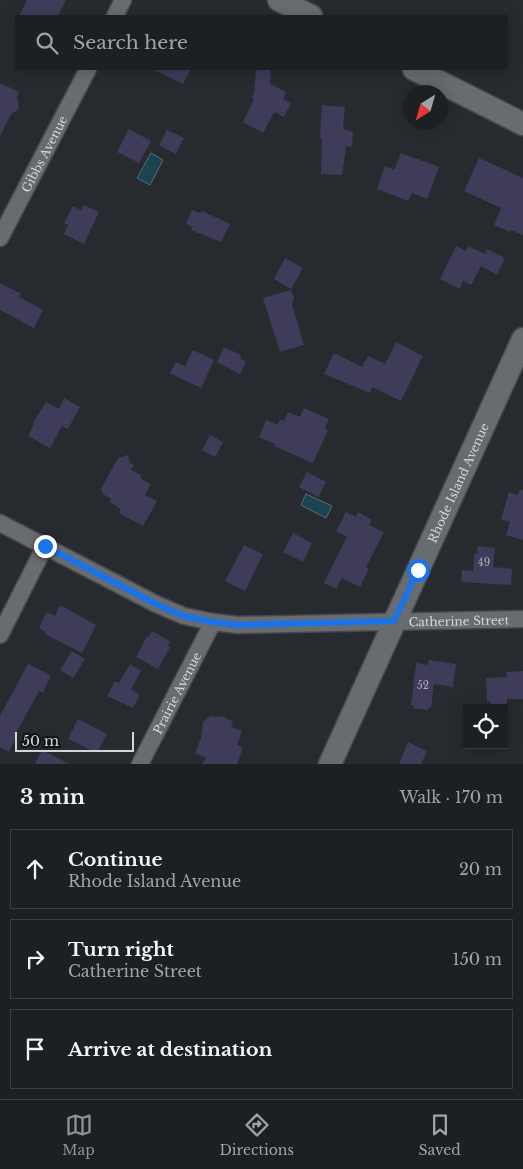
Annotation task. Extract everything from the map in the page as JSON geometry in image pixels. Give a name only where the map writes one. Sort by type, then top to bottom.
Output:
[{"type":"street","points":[[116,15],[123,0]]},
{"type":"street","points":[[279,0],[309,15]]},
{"type":"street","name":"Gibbs Avenue","points":[[0,238],[87,70]]},
{"type":"street","points":[[416,70],[523,124]]},
{"type":"street","name":"Rhode Island Avenue","points":[[330,764],[523,339]]},
{"type":"street","name":"Catherine Street","points":[[0,523],[156,604],[184,616],[213,622],[238,625],[523,620]]},
{"type":"street","points":[[0,635],[45,546]]},
{"type":"street","name":"Prairie Avenue","points":[[140,764],[213,622]]},
{"type":"water","points":[[151,153],[163,160],[150,185],[137,178]]},
{"type":"water","points":[[306,494],[332,506],[326,518],[301,505]]},
{"type":"building","points":[[27,0],[66,0],[58,15],[20,15]]},
{"type":"building","points":[[155,70],[190,70],[183,84]]},
{"type":"building","points":[[256,70],[271,70],[270,84],[286,92],[283,99],[291,103],[284,117],[275,112],[273,114],[263,133],[243,122],[254,99],[252,98]]},
{"type":"building","points":[[0,83],[19,92],[17,97],[19,109],[11,114],[0,136]]},
{"type":"building","points":[[322,105],[345,107],[343,129],[353,132],[352,147],[346,146],[342,175],[321,174],[322,139],[320,138]]},
{"type":"building","points":[[129,129],[151,141],[139,163],[117,152]]},
{"type":"building","points":[[167,130],[184,138],[176,154],[159,145]]},
{"type":"building","points":[[401,153],[439,167],[427,199],[412,193],[408,201],[377,189],[385,166],[394,170]]},
{"type":"building","points":[[479,158],[523,178],[523,235],[494,225],[501,208],[464,191]]},
{"type":"building","points":[[84,205],[99,212],[84,244],[64,234],[68,225],[64,223],[73,206],[81,210]]},
{"type":"building","points":[[192,210],[200,213],[202,211],[230,224],[221,242],[191,230],[192,227],[186,224]]},
{"type":"building","points":[[456,246],[466,251],[468,246],[485,254],[487,249],[505,258],[497,275],[481,266],[471,285],[463,281],[460,289],[440,279]]},
{"type":"building","points":[[285,258],[303,268],[291,289],[274,279]]},
{"type":"building","points":[[0,283],[21,294],[19,297],[43,310],[34,328],[0,310]]},
{"type":"building","points":[[291,290],[294,298],[292,305],[304,345],[280,352],[263,298]]},
{"type":"building","points":[[396,342],[423,356],[401,401],[372,387],[370,393],[324,374],[334,353],[362,367],[368,356],[385,364]]},
{"type":"building","points":[[224,347],[241,355],[240,358],[246,362],[240,374],[217,362]]},
{"type":"building","points":[[193,350],[214,360],[201,388],[170,373],[176,362],[185,366]]},
{"type":"building","points":[[64,398],[80,407],[68,429],[62,426],[50,448],[28,436],[33,423],[46,402],[59,409]]},
{"type":"building","points":[[304,408],[329,419],[325,428],[328,430],[313,463],[274,446],[275,444],[259,437],[266,420],[278,425],[280,419],[284,421],[288,412],[300,417]]},
{"type":"building","points":[[210,435],[223,442],[215,457],[202,450]]},
{"type":"building","points":[[128,455],[130,463],[134,465],[131,470],[141,475],[140,478],[151,484],[145,495],[157,501],[143,526],[119,513],[121,509],[110,502],[111,499],[103,494],[101,489],[118,458]]},
{"type":"building","points":[[307,472],[326,482],[318,497],[299,487]]},
{"type":"building","points":[[520,489],[523,490],[523,540],[506,535],[510,522],[501,519],[509,492],[518,495]]},
{"type":"building","points":[[346,512],[356,517],[358,512],[372,520],[369,525],[384,532],[366,567],[369,569],[360,587],[342,578],[336,589],[324,583],[347,537],[336,531]]},
{"type":"building","points":[[293,533],[312,543],[303,562],[283,552]]},
{"type":"building","points":[[244,545],[263,554],[245,591],[225,581]]},
{"type":"building","points":[[478,546],[495,548],[493,567],[512,569],[511,585],[461,582],[462,570],[473,571],[474,554],[477,554]]},
{"type":"building","points":[[60,605],[96,625],[82,653],[45,634],[46,632],[39,628],[47,612],[55,616]]},
{"type":"building","points":[[152,631],[170,641],[168,646],[170,647],[158,669],[136,657],[147,636],[149,637]]},
{"type":"building","points":[[72,651],[85,659],[73,678],[60,670]]},
{"type":"building","points":[[429,660],[456,664],[453,687],[434,684],[431,708],[428,707],[428,710],[413,708],[414,705],[411,705],[416,663],[428,665]]},
{"type":"building","points":[[28,664],[51,675],[43,693],[39,691],[16,733],[18,734],[9,752],[0,747],[0,716]]},
{"type":"building","points":[[130,664],[141,671],[131,689],[140,695],[133,708],[107,696],[115,681],[119,683]]},
{"type":"building","points":[[523,671],[523,699],[507,699],[507,704],[490,704],[490,701],[487,702],[486,678],[507,677],[506,672]]},
{"type":"building","points":[[210,716],[226,717],[233,721],[231,727],[242,731],[237,745],[243,747],[237,764],[202,764],[206,758],[195,753],[201,738],[203,722]]},
{"type":"building","points":[[78,719],[107,734],[97,753],[68,739]]},
{"type":"building","points":[[408,742],[427,751],[421,764],[399,764]]},
{"type":"building","points":[[42,750],[69,764],[35,764]]},
{"type":"route","points":[[45,546],[156,604],[184,616],[238,625],[394,621],[418,570]]}]
